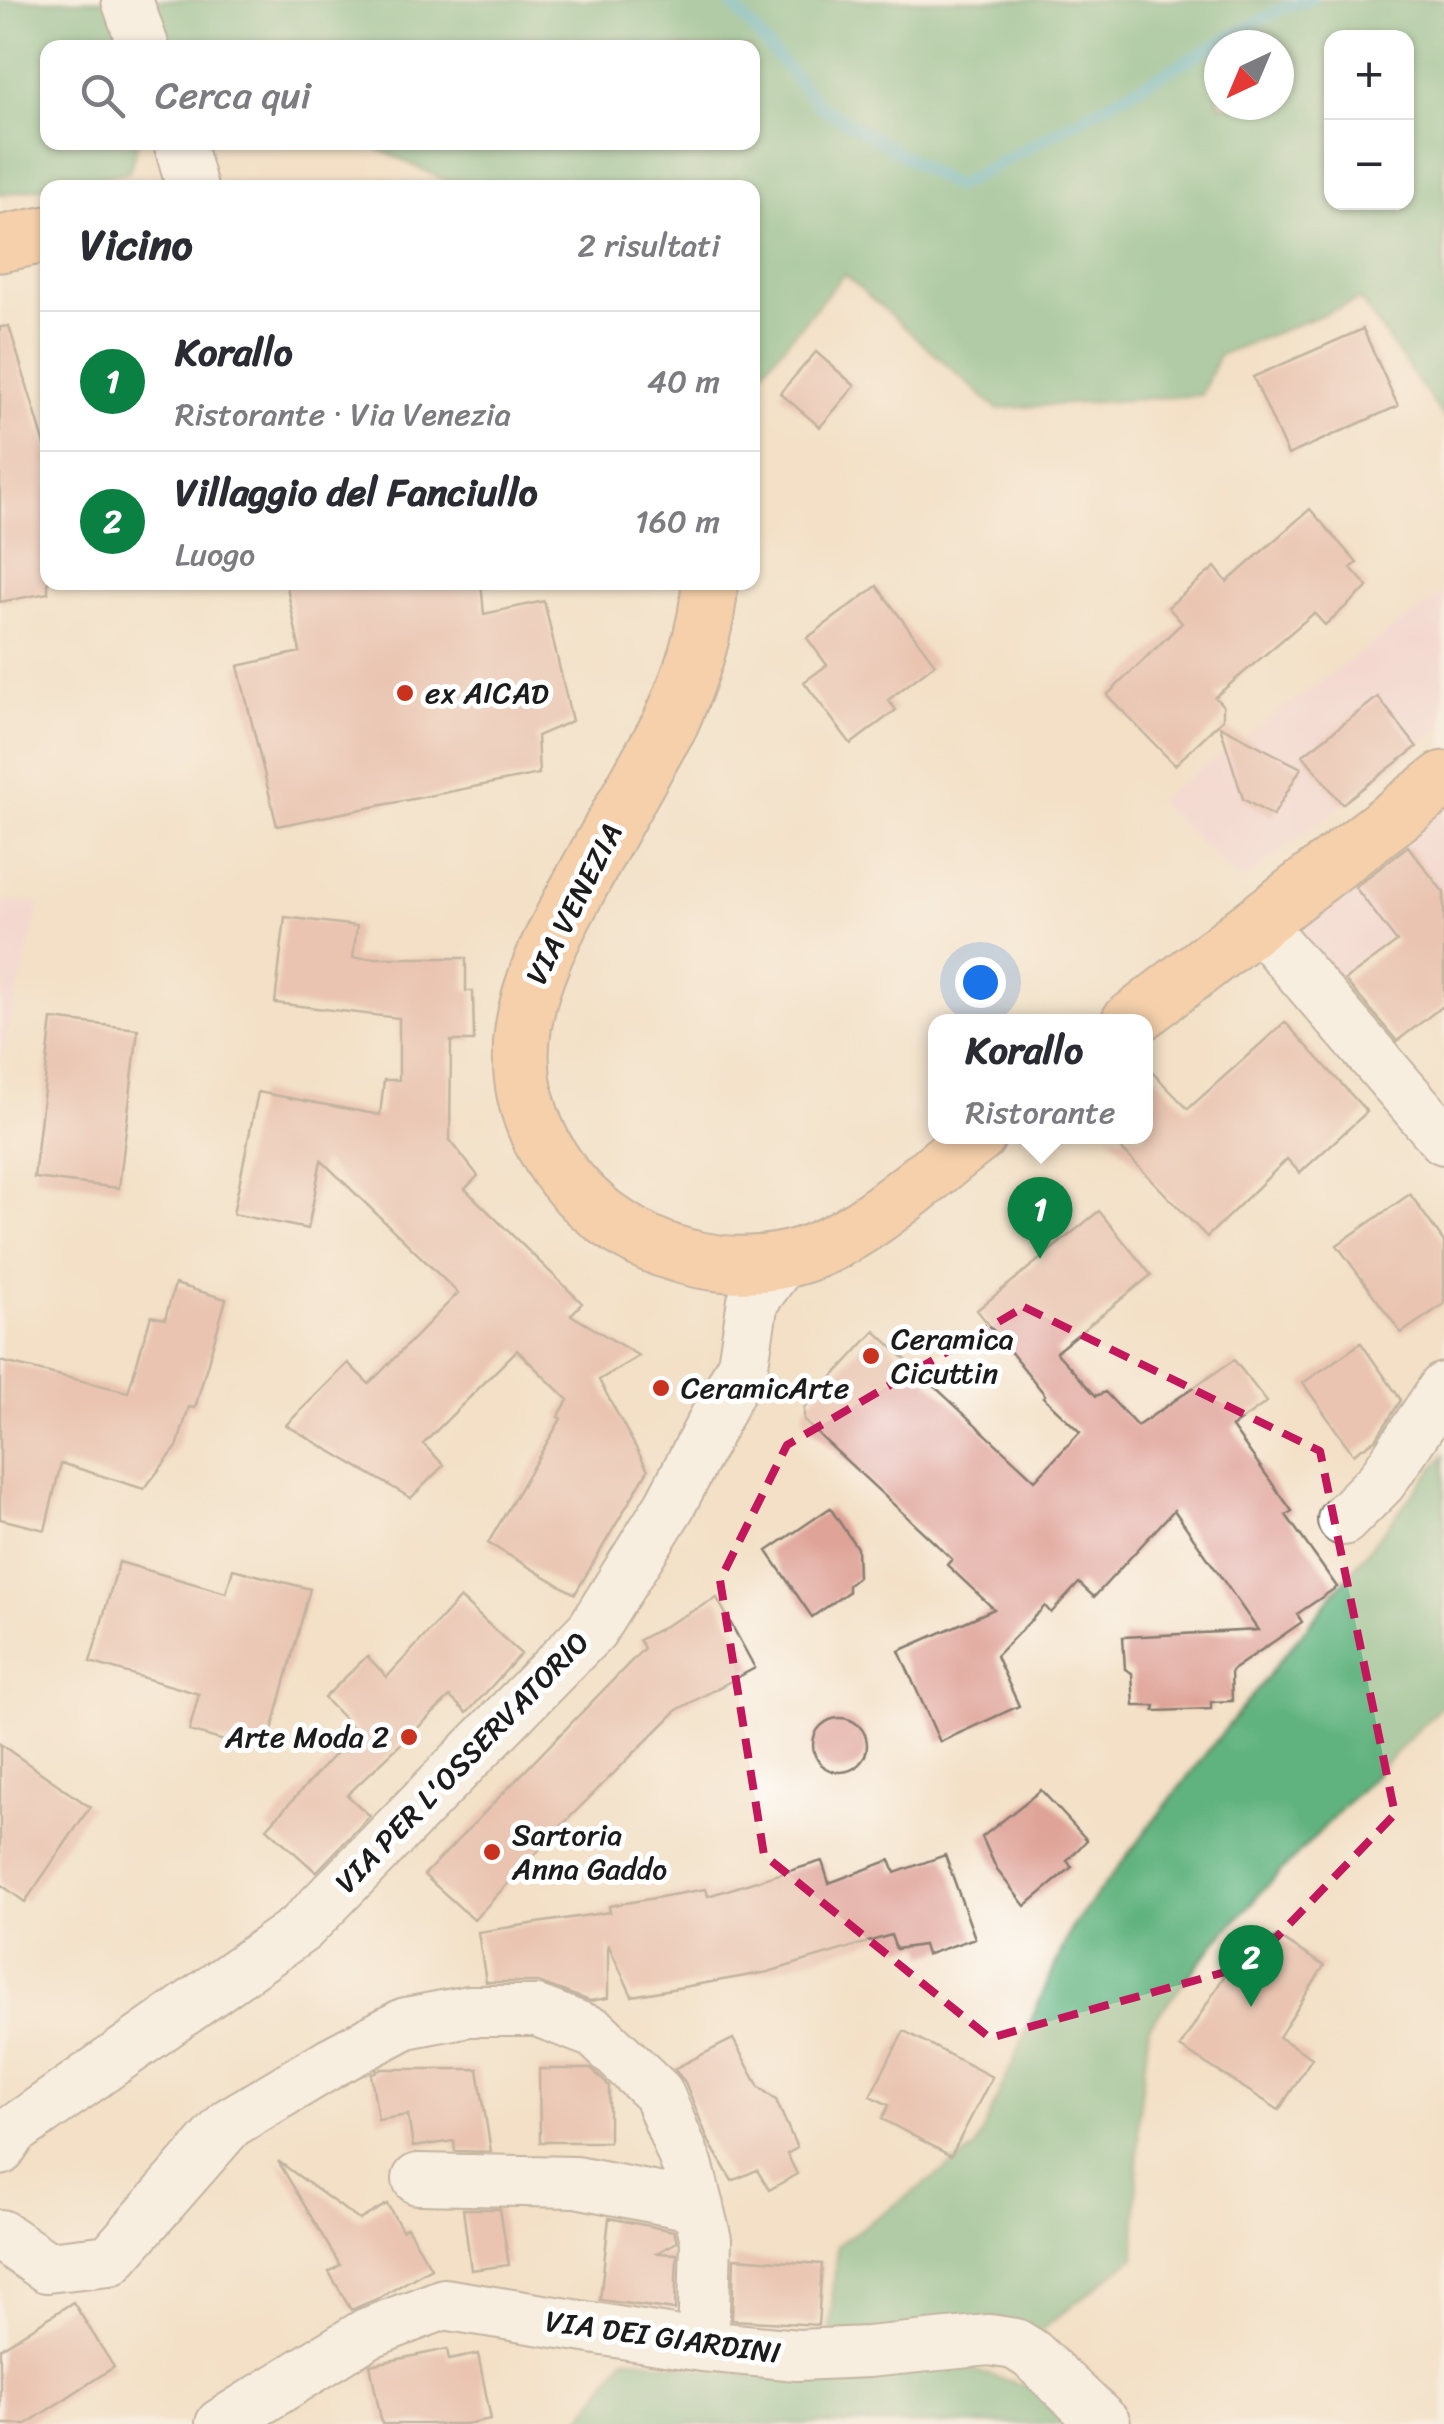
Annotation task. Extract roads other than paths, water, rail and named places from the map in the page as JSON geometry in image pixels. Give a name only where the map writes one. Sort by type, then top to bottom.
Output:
[{"type":"main road","points":[[0,244],[40,236]]},
{"type":"main road","name":"VIA VENEZIA","points":[[710,590],[708,615],[670,724],[544,953],[529,992],[522,1063],[532,1114],[556,1164],[576,1192],[619,1230],[666,1252],[711,1263],[784,1260],[818,1249],[854,1230],[967,1144]]},
{"type":"main road","points":[[1140,1014],[1444,779]]},
{"type":"street","points":[[127,0],[141,40]]},
{"type":"street","points":[[181,150],[190,180]]},
{"type":"street","points":[[1258,924],[1444,1139]]},
{"type":"street","name":"VIA PER L'OSSERVATORIO","points":[[0,2150],[13,2131],[301,1928],[592,1630],[670,1506],[742,1364],[753,1301],[784,1260]]},
{"type":"street","points":[[1343,1520],[1381,1482],[1444,1388]]},
{"type":"street","points":[[0,2234],[47,2266],[110,2260],[230,2123],[332,2062],[406,2024],[470,2011],[537,2011],[595,2033],[658,2094],[688,2167],[706,2240],[703,2346]]},
{"type":"street","points":[[418,2179],[576,2182],[698,2206]]},
{"type":"street","name":"VIA DEI GIARDINI","points":[[221,2424],[368,2332],[444,2304],[703,2346],[797,2356],[989,2340],[1015,2344],[1031,2354],[1105,2424]]},
{"type":"waterway","points":[[728,0],[819,105],[955,187],[1287,6],[1311,0]]},
{"type":"place","name":"ex AICAD","points":[[405,693]]},
{"type":"place","name":"Korallo","points":[[1040,1259]]},
{"type":"place","name":"Ceramica Cicuttin","points":[[871,1356]]},
{"type":"place","name":"CeramicArte","points":[[661,1388]]},
{"type":"place","name":"Arte Moda 2","points":[[409,1737]]},
{"type":"place","name":"Sartoria Anna Gaddo","points":[[492,1852]]},
{"type":"place","name":"Villaggio del Fanciullo","points":[[1251,2007]]}]
